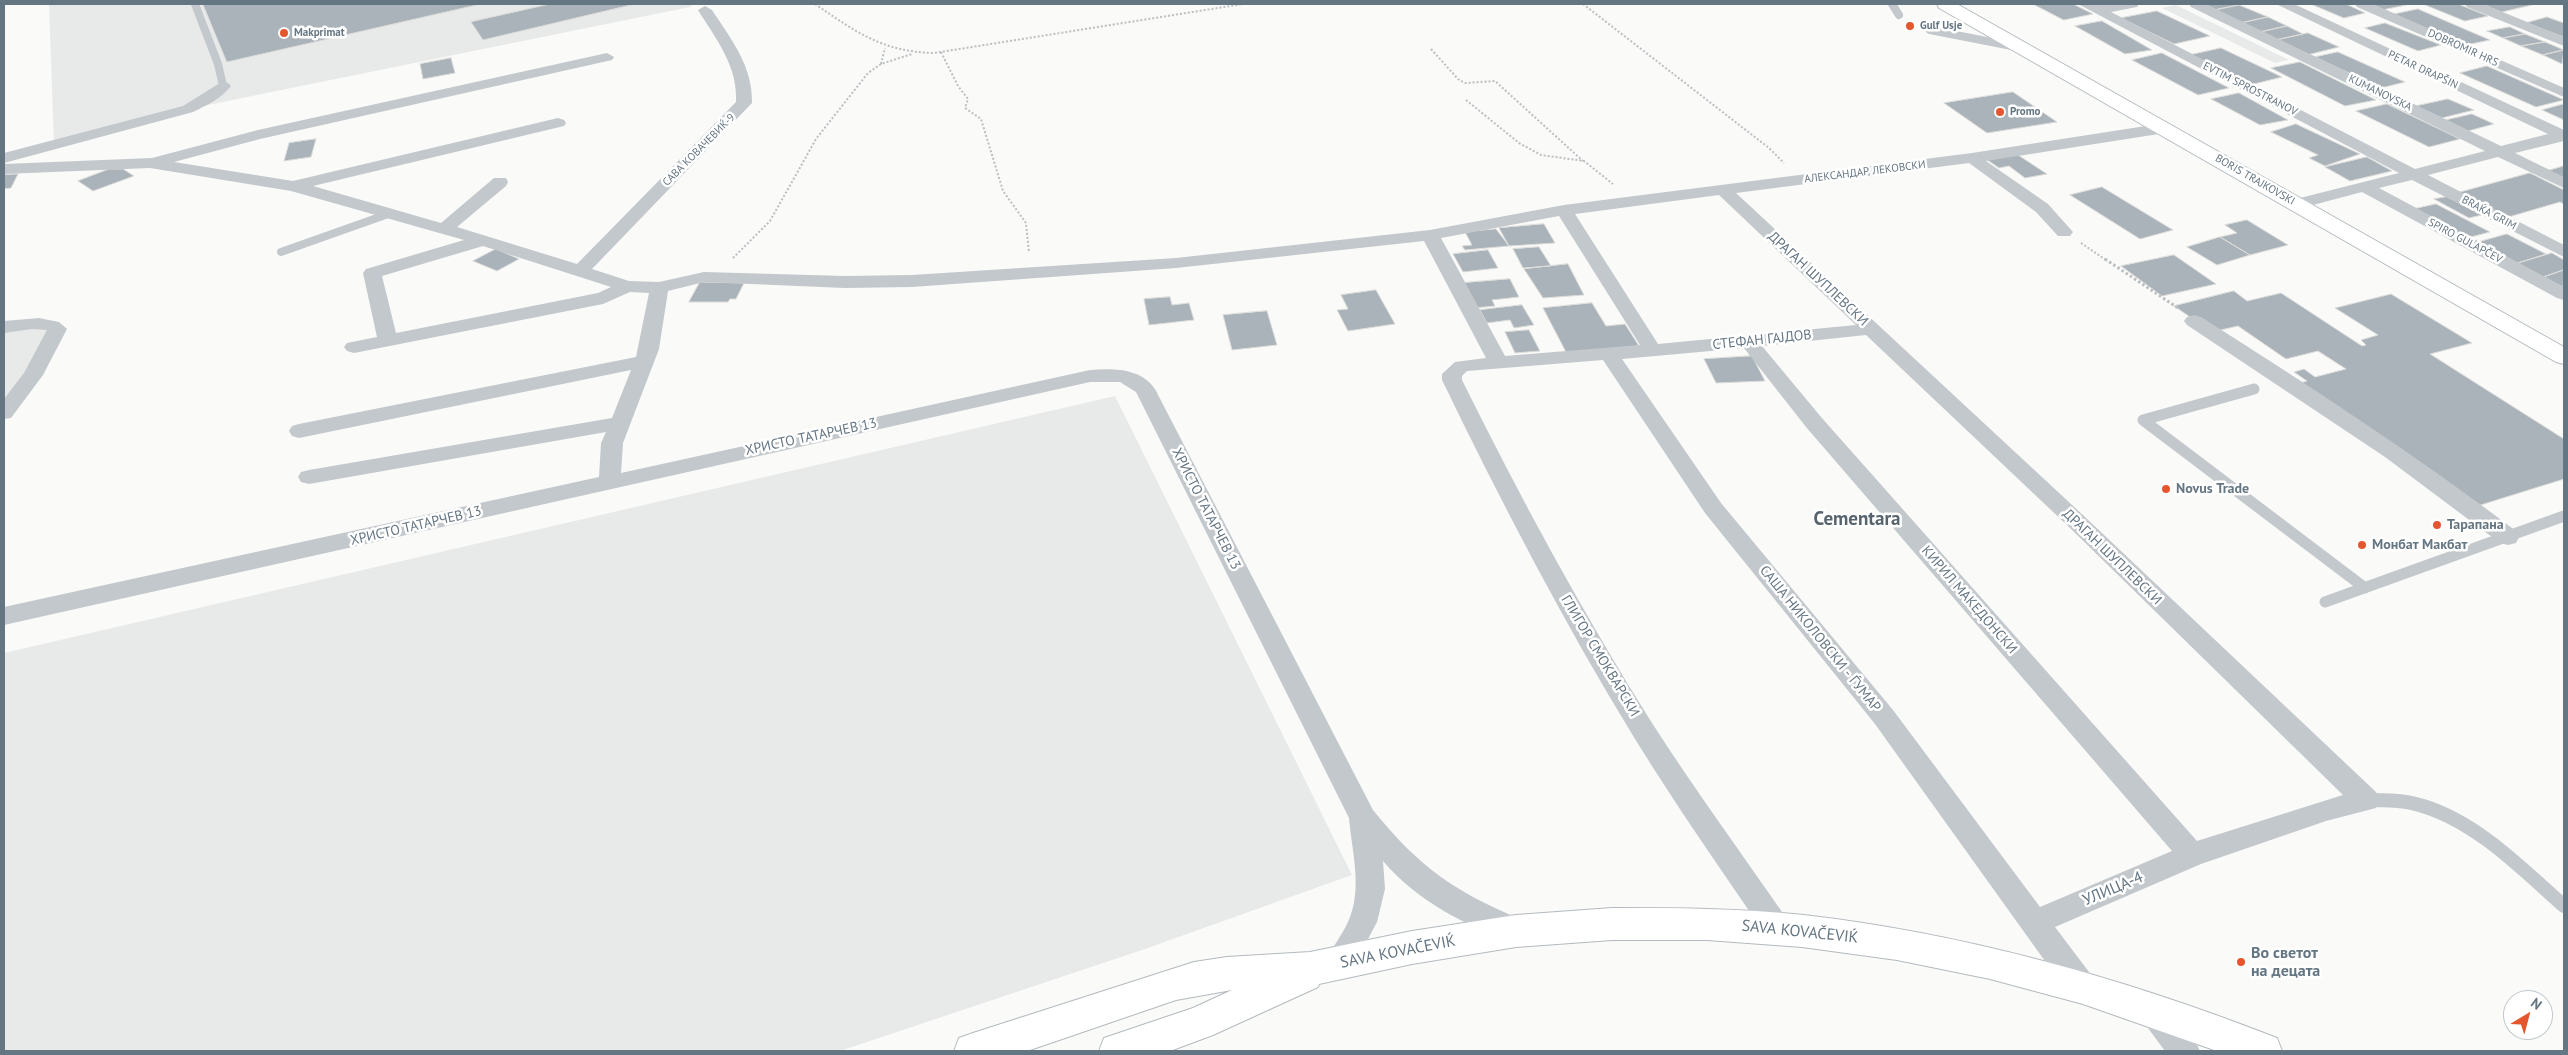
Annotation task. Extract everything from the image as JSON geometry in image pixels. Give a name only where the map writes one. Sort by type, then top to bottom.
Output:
[{"type":"main road","name":"BORIS TRAJKOVSKI","points":[[1946,4],[2564,357]]},
{"type":"main road","name":"SAVA KOVAČEVIḰ","points":[[973,1051],[1194,978],[1332,965],[1453,940],[1519,931],[1706,924],[1778,928],[1832,934],[1945,953],[2081,986],[2263,1051]]},
{"type":"main road","name":"SAVA KOVAČEVIḰ","points":[[1118,1051],[1200,1023],[1332,965]]},
{"type":"street","points":[[2091,7],[2132,4]]},
{"type":"street","name":"KUMANOVSKA","points":[[2196,4],[2564,183]]},
{"type":"street","name":"PETAR DRAPŠIN","points":[[2283,4],[2564,135]]},
{"type":"street","name":"DOBROMIR HRS","points":[[2362,4],[2564,93]]},
{"type":"street","points":[[2472,4],[2564,42]]},
{"type":"street","name":"EVTIM SPROSTRANOV","points":[[2091,7],[2414,174]]},
{"type":"street","name":"САВА КОВАЧЕВИЌ-9","points":[[580,271],[744,103],[746,92],[742,71],[705,10]]},
{"type":"street","points":[[4,168],[150,163],[258,135],[607,57]]},
{"type":"street","points":[[4,158],[188,109],[215,94],[223,86]]},
{"type":"street","points":[[293,186],[558,123]]},
{"type":"street","name":"АЛЕКСАНДАР ЛЕКОВСКИ","points":[[150,163],[293,186],[483,240],[627,286],[659,288],[688,280],[719,276],[845,282],[912,281],[1176,263],[1298,248],[1430,235],[1564,210],[1972,158],[2165,128]]},
{"type":"street","points":[[2298,204],[2564,135]]},
{"type":"street","points":[[1972,158],[2042,208],[2064,232]]},
{"type":"street","name":"BRAḰA GRIM","points":[[2414,174],[2564,252]]},
{"type":"street","points":[[444,229],[500,182]]},
{"type":"street","name":"SPIRO GULAPČEV","points":[[2365,187],[2564,294]]},
{"type":"street","name":"ДРАГАН ШУПЛЕВСКИ","points":[[1724,191],[2077,522],[2366,800]]},
{"type":"street","points":[[1564,210],[1653,351]]},
{"type":"street","points":[[1430,235],[1499,363]]},
{"type":"street","points":[[2542,241],[2564,235]]},
{"type":"street","points":[[388,341],[372,273],[483,240]]},
{"type":"street","points":[[354,347],[603,298],[627,286]]},
{"type":"street","points":[[609,482],[612,443],[618,423],[652,338],[659,288]]},
{"type":"street","points":[[2194,321],[2294,385],[2471,508],[2508,537]]},
{"type":"street","points":[[4,327],[47,324],[53,325],[57,329],[33,375],[4,413]]},
{"type":"street","name":"СТЕФАН ГАЈДОВ","points":[[1455,370],[1462,366],[1608,353],[1653,351],[1871,329]]},
{"type":"street","name":"КИРИЛ МАКЕДОНСКИ","points":[[1749,342],[1816,426],[2192,855]]},
{"type":"street","name":"САША НИКОЛОВСКИ - ЃУМАР","points":[[1608,353],[1712,508],[1884,718],[2081,986]]},
{"type":"street","points":[[299,431],[642,362]]},
{"type":"street","name":"ГЛИГОР СМОКВАРСКИ","points":[[1455,370],[1452,380],[1499,478],[1580,624],[1674,780],[1778,928]]},
{"type":"street","name":"ХРИСТО ТАТАРЧЕВ 13","points":[[4,616],[1090,376],[1122,376],[1141,382],[1363,818],[1397,859],[1429,888],[1447,900],[1519,931]]},
{"type":"street","points":[[309,477],[618,423]]},
{"type":"street","points":[[2192,855],[2326,810],[2366,800]]},
{"type":"street","name":"ХРИСТО ТАТАРЧЕВ 13","points":[[1332,965],[1356,938],[1368,906],[1371,891],[1363,818]]},
{"type":"street","name":"УЛИЦА-4","points":[[2034,923],[2192,855]]},
{"type":"street","points":[[2152,1010],[2184,1051]]},
{"type":"lane","points":[[194,4],[218,64],[223,86]]},
{"type":"lane","points":[[1892,4],[1899,15]]},
{"type":"lane","points":[[1930,30],[2023,48]]},
{"type":"lane","points":[[281,252],[390,213]]},
{"type":"lane","points":[[2254,389],[2143,420],[2365,588]]},
{"type":"lane","points":[[2325,602],[2564,516]]},
{"type":"lane","points":[[2366,800],[2396,800],[2425,806],[2464,826],[2515,863],[2564,906]]},
{"type":"path","points":[[815,4],[859,34],[885,48],[912,54]]},
{"type":"path","points":[[719,276],[735,255],[770,221],[816,139],[868,73],[881,64],[912,54],[941,52],[1244,4]]},
{"type":"path","points":[[1583,4],[1769,148],[1784,163],[1793,182]]},
{"type":"path","points":[[881,64],[885,48]]},
{"type":"path","points":[[1431,49],[1458,79],[1466,83],[1495,81],[1584,161],[1616,186]]},
{"type":"path","points":[[941,52],[958,86],[968,99],[965,108],[981,119],[1003,191],[1026,223],[1031,274]]},
{"type":"path","points":[[1466,100],[1519,143],[1541,155],[1584,161]]},
{"type":"path","points":[[2064,232],[2194,321]]},
{"type":"shaded area","points":[[49,4],[693,4],[690,7],[188,109],[54,144]]},
{"type":"shaded area","points":[[2176,5],[2289,60],[2275,63],[2162,8]]},
{"type":"shaded area","points":[[36,324],[53,325],[18,395],[4,413],[4,327]]},
{"type":"shaded area","points":[[1115,396],[1352,875],[1145,949],[840,1051],[4,1051],[4,653]]},
{"type":"building","name":"Makprimat","points":[[203,4],[481,4],[227,62]]},
{"type":"building","points":[[550,4],[635,4],[483,40],[471,22]]},
{"type":"building","points":[[2033,4],[2073,4],[2093,14],[2064,20]]},
{"type":"building","points":[[2202,4],[2237,4],[2239,5],[2215,10]]},
{"type":"building","points":[[2311,4],[2346,4],[2365,13],[2344,18]]},
{"type":"building","points":[[2368,4],[2404,4],[2406,5],[2382,10]]},
{"type":"building","points":[[2423,4],[2458,4],[2488,16],[2465,21]]},
{"type":"building","points":[[2482,4],[2529,4],[2532,5],[2502,12]]},
{"type":"building","points":[[2239,5],[2268,17],[2241,23],[2215,10]]},
{"type":"building","points":[[2418,9],[2490,40],[2461,46],[2390,15]]},
{"type":"building","points":[[2157,11],[2210,36],[2174,44],[2121,18]]},
{"type":"building","points":[[2268,17],[2287,26],[2260,32],[2241,23]]},
{"type":"building","points":[[2547,17],[2564,23],[2564,37],[2526,23]]},
{"type":"building","points":[[2102,21],[2152,50],[2125,54],[2075,26]]},
{"type":"building","points":[[2385,23],[2441,45],[2418,51],[2365,28]]},
{"type":"building","points":[[2287,26],[2303,34],[2276,40],[2260,32]]},
{"type":"building","points":[[2510,27],[2525,34],[2503,38],[2487,31]]},
{"type":"building","points":[[2308,33],[2339,47],[2307,55],[2276,40]]},
{"type":"building","points":[[2525,34],[2545,42],[2521,46],[2503,38]]},
{"type":"building","points":[[2545,42],[2564,50],[2543,55],[2521,46]]},
{"type":"building","points":[[2221,48],[2282,77],[2250,85],[2190,55]]},
{"type":"building","points":[[2564,50],[2562,64],[2543,55]]},
{"type":"building","points":[[2338,52],[2405,82],[2381,88],[2315,57]]},
{"type":"building","points":[[2162,53],[2229,88],[2198,95],[2132,60]]},
{"type":"building","points":[[451,58],[455,73],[423,79],[420,64]]},
{"type":"building","points":[[2300,62],[2376,100],[2345,106],[2271,68]]},
{"type":"building","points":[[2487,66],[2564,100],[2536,107],[2460,73]]},
{"type":"building","name":"Promo","points":[[2013,92],[2057,122],[1987,133],[1944,103]]},
{"type":"building","points":[[2239,93],[2288,120],[2260,125],[2211,99]]},
{"type":"building","points":[[2448,99],[2474,110],[2442,118],[2416,106]]},
{"type":"building","points":[[2387,104],[2460,139],[2429,147],[2356,111]]},
{"type":"building","points":[[2564,104],[2564,120],[2542,110]]},
{"type":"building","points":[[2472,114],[2494,124],[2468,131],[2446,120]]},
{"type":"building","points":[[2296,124],[2360,154],[2325,166],[2309,158],[2318,155],[2271,132]]},
{"type":"building","points":[[316,139],[311,157],[284,161],[289,143]]},
{"type":"building","points":[[2018,155],[2047,174],[2025,178],[2009,166],[1999,168],[1986,159]]},
{"type":"building","points":[[2367,157],[2392,171],[2350,181],[2325,167]]},
{"type":"building","points":[[2564,166],[2564,182],[2544,172]]},
{"type":"building","points":[[109,169],[123,169],[134,176],[93,191],[78,181]]},
{"type":"building","points":[[2530,173],[2564,190],[2564,204],[2560,202],[2505,218],[2457,193]]},
{"type":"building","points":[[18,174],[11,188],[4,189],[4,175]]},
{"type":"building","points":[[2102,187],[2173,230],[2140,239],[2070,195]]},
{"type":"building","points":[[2451,196],[2486,214],[2469,218],[2434,199]]},
{"type":"building","points":[[2436,204],[2490,232],[2467,238],[2414,209]]},
{"type":"building","points":[[2247,220],[2288,245],[2250,255],[2220,237],[2237,233],[2225,225]]},
{"type":"building","points":[[1544,224],[1555,243],[1509,246],[1499,228]]},
{"type":"building","points":[[1496,229],[1509,246],[1465,250],[1462,246],[1472,245],[1465,232]]},
{"type":"building","points":[[2507,234],[2546,254],[2515,264],[2475,243]]},
{"type":"building","points":[[2220,237],[2250,255],[2217,265],[2187,247]]},
{"type":"building","points":[[1539,247],[1551,266],[1523,268],[1513,249]]},
{"type":"building","points":[[496,249],[519,259],[497,271],[473,261]]},
{"type":"building","points":[[1488,250],[1498,268],[1463,272],[1453,254]]},
{"type":"building","points":[[2552,253],[2564,260],[2564,270],[2540,278],[2515,264]]},
{"type":"building","points":[[2174,255],[2216,284],[2162,296],[2121,266]]},
{"type":"building","points":[[1568,264],[1584,295],[1543,298],[1524,269]]},
{"type":"building","points":[[2564,270],[2563,287],[2544,277]]},
{"type":"building","points":[[1510,279],[1519,297],[1492,300],[1495,306],[1473,308],[1462,283]]},
{"type":"building","points":[[700,282],[744,283],[736,299],[730,299],[728,302],[689,302]]},
{"type":"building","points":[[1376,290],[1395,324],[1348,331],[1337,310],[1348,309],[1341,295]]},
{"type":"building","points":[[2234,291],[2247,301],[2281,293],[2362,346],[2366,345],[2361,340],[2378,335],[2335,308],[2391,294],[2472,343],[2430,354],[2564,439],[2564,479],[2471,508],[2294,385],[2307,381],[2294,372],[2304,369],[2315,377],[2346,369],[2318,351],[2286,359],[2238,326],[2212,332],[2174,306]]},
{"type":"building","points":[[1170,297],[1172,305],[1189,303],[1194,320],[1149,325],[1144,299]]},
{"type":"building","points":[[1592,303],[1606,326],[1625,324],[1639,346],[1567,354],[1543,308]]},
{"type":"building","points":[[1522,305],[1534,325],[1514,328],[1510,320],[1487,323],[1480,310]]},
{"type":"building","points":[[1267,311],[1277,345],[1232,350],[1223,315]]},
{"type":"building","points":[[1529,330],[1540,351],[1515,353],[1505,332]]},
{"type":"building","points":[[1752,356],[1765,381],[1716,383],[1704,359]]},
{"type":"place","name":"Gulf Usje","points":[[1910,26]]},
{"type":"place","name":"Makprimat","points":[[284,33]]},
{"type":"place","name":"Promo","points":[[2000,112]]},
{"type":"place","name":"Novus Trade","points":[[2166,489]]},
{"type":"place","name":"Тарапана","points":[[2437,525]]},
{"type":"place","name":"Монбат Макбат","points":[[2362,545]]},
{"type":"place","name":"Во светот на децата","points":[[2241,962]]},
{"type":"district","name":"Cementara","points":[[1857,520]]}]
